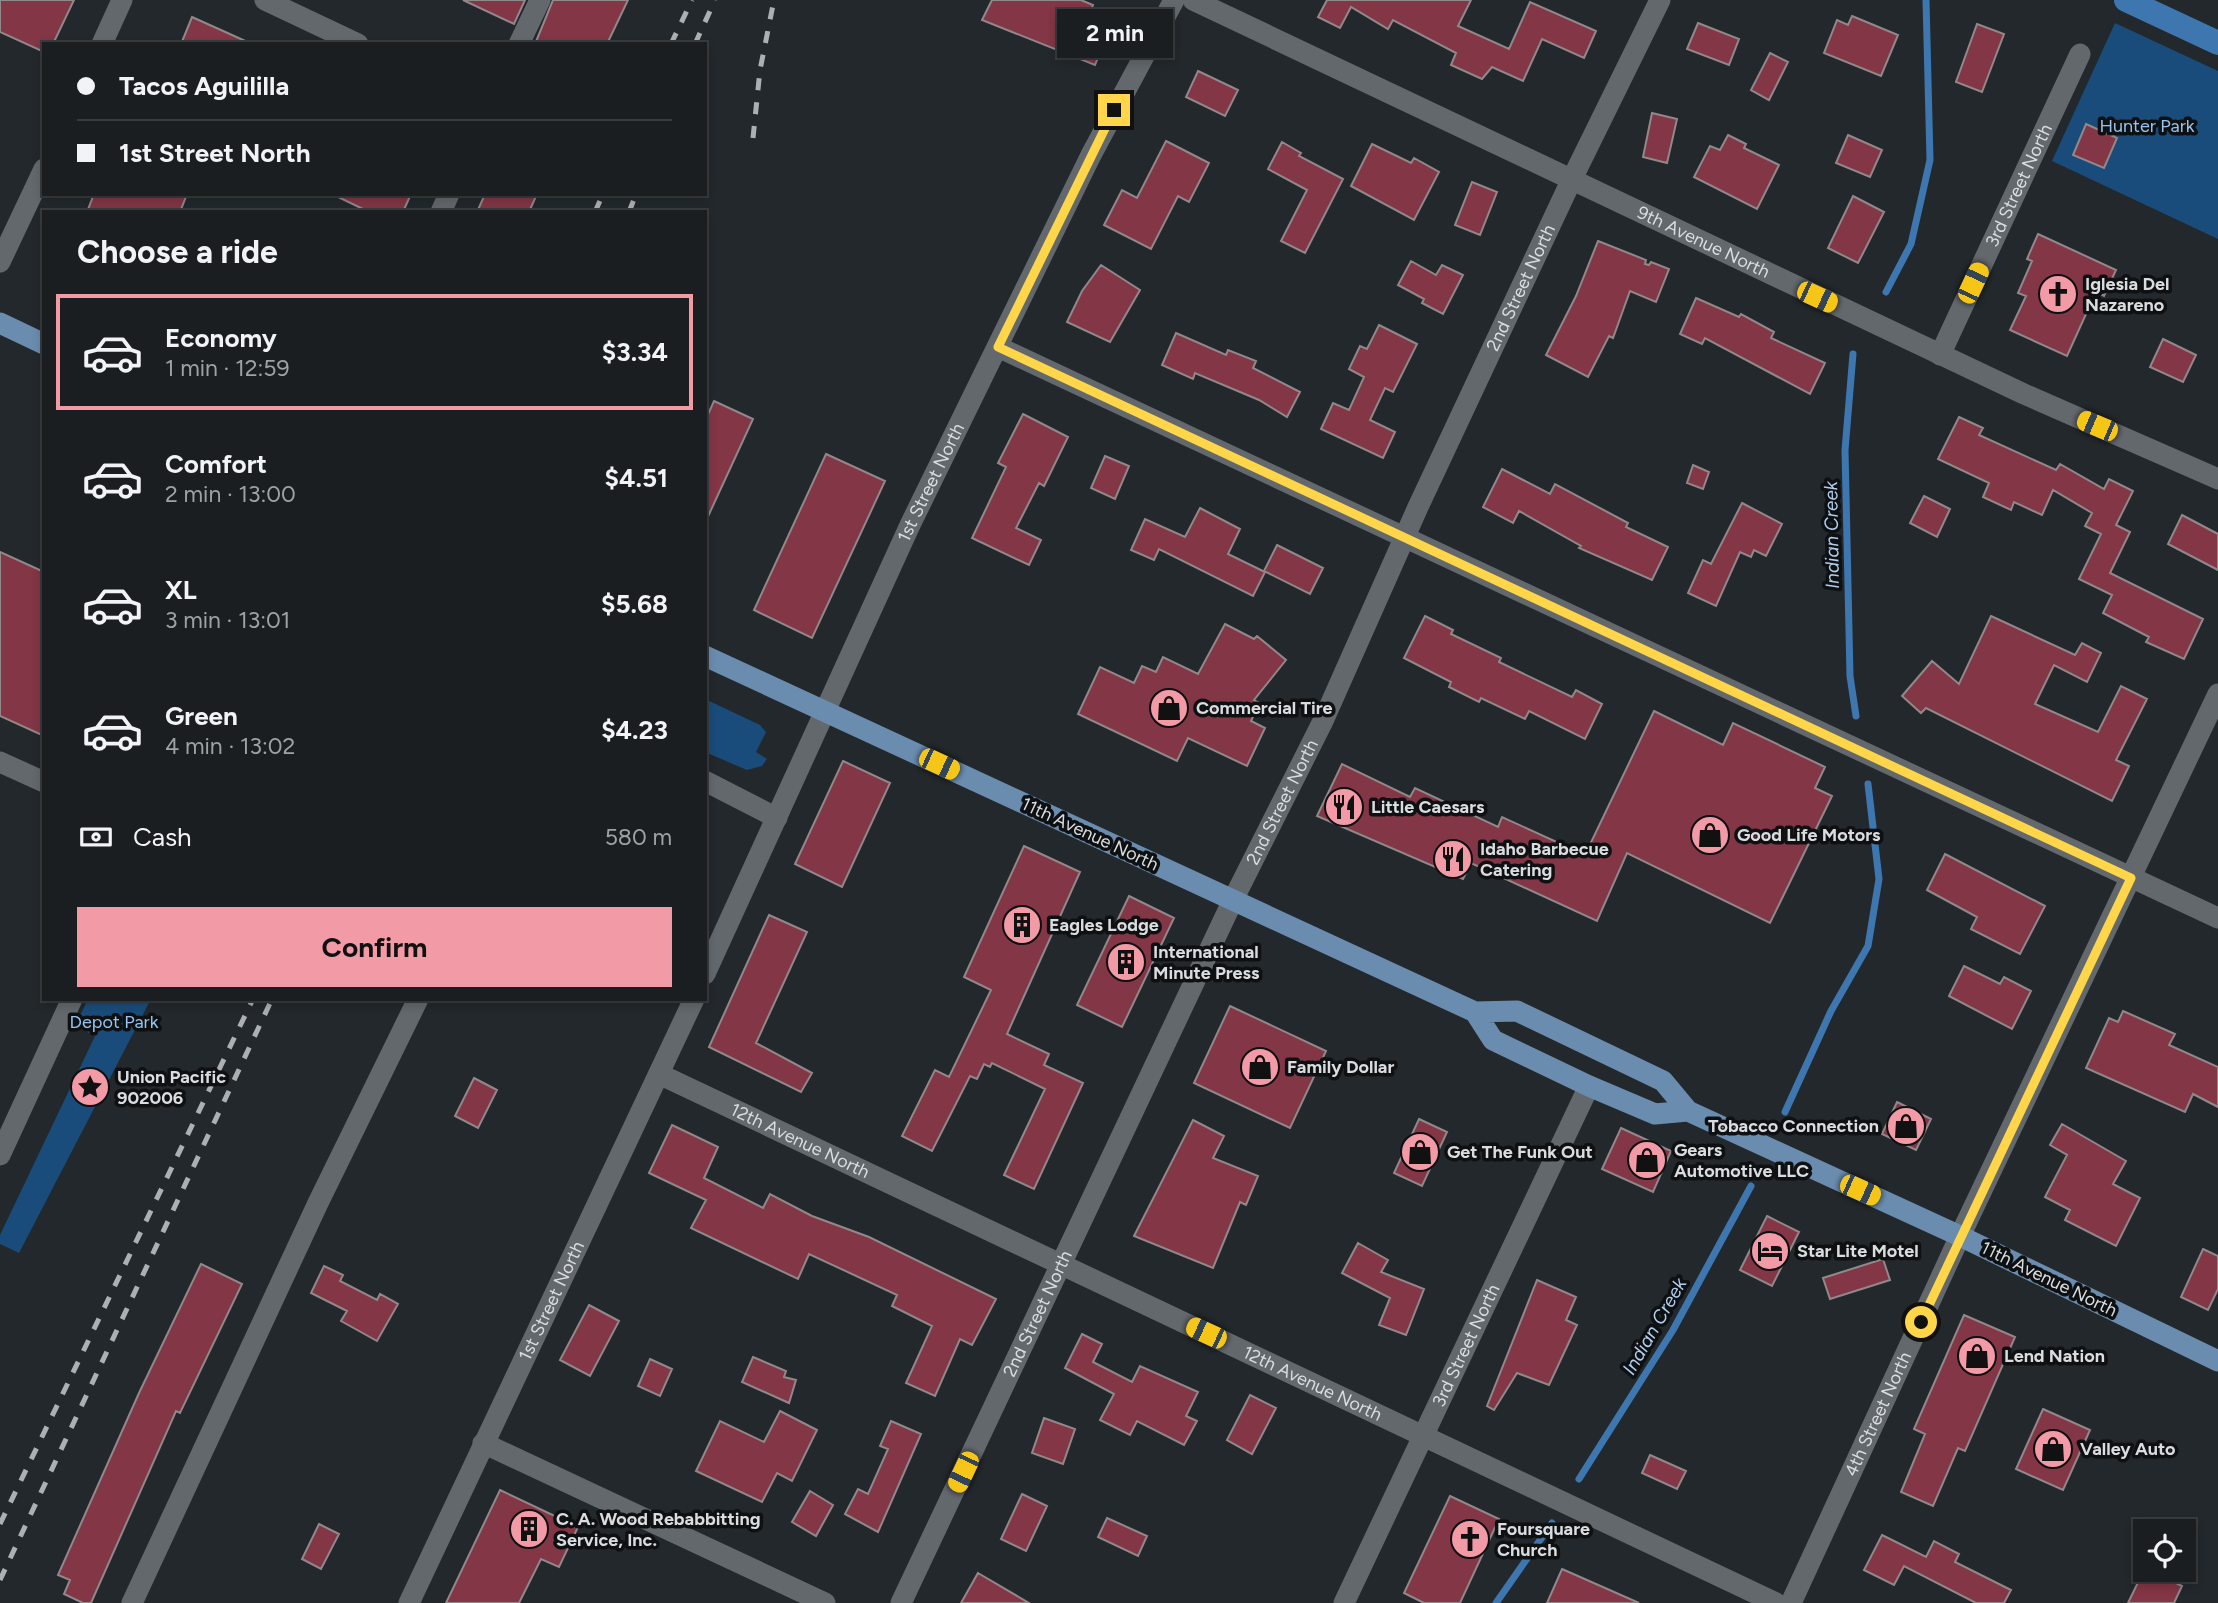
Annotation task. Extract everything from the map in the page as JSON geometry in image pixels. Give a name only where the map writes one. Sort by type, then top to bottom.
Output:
[{"type":"main road","points":[[0,323],[42,343]]},
{"type":"main road","name":"11th Avenue North","points":[[707,657],[1475,1012],[1517,1011],[1663,1081],[1688,1111],[1960,1236],[2218,1361]]},
{"type":"main road","name":"11th Avenue North","points":[[1475,1012],[1493,1040],[1589,1086],[1655,1114],[1688,1111]]},
{"type":"street","points":[[103,42],[122,0]]},
{"type":"street","points":[[265,0],[354,42]]},
{"type":"street","points":[[520,42],[540,0]]},
{"type":"street","name":"1st Street North","points":[[707,970],[910,525],[1091,155],[1174,0]]},
{"type":"street","name":"9th Avenue North","points":[[1193,0],[1940,355],[2218,479]]},
{"type":"street","name":"2nd Street North","points":[[901,1603],[1233,900],[1323,721],[1404,539],[1571,181],[1660,0]]},
{"type":"street","name":"3rd Street North","points":[[1940,355],[2080,54]]},
{"type":"street","points":[[0,262],[42,173]]},
{"type":"street","points":[[998,347],[2218,918]]},
{"type":"street","name":"4th Street North","points":[[1791,1603],[1960,1236],[2218,694]]},
{"type":"street","points":[[0,762],[42,781]]},
{"type":"street","points":[[707,782],[777,818]]},
{"type":"street","points":[[0,1155],[71,1001]]},
{"type":"street","points":[[132,1603],[318,1203],[417,1001]]},
{"type":"street","name":"1st Street North","points":[[409,1603],[693,1001]]},
{"type":"street","name":"12th Avenue North","points":[[659,1074],[1776,1603]]},
{"type":"street","name":"3rd Street North","points":[[1344,1603],[1589,1086]]},
{"type":"street","points":[[483,1443],[825,1603]]},
{"type":"green space","name":"Hunter Park","points":[[2115,23],[2218,71],[2218,239],[2052,161]]},
{"type":"green space","points":[[707,700],[760,725],[766,732],[756,752],[767,759],[762,766],[747,770],[707,753]]},
{"type":"green space","name":"Depot Park","points":[[87,1001],[150,1001],[19,1253],[0,1244],[0,1235],[95,1036],[75,1026]]},
{"type":"building","points":[[0,0],[74,0],[54,42],[42,42],[42,51],[0,32]]},
{"type":"building","points":[[463,0],[525,0],[514,24]]},
{"type":"building","points":[[553,0],[628,0],[608,42],[536,42]]},
{"type":"building","points":[[992,0],[1081,0],[1093,5],[1080,35],[1103,45],[1095,65],[982,20]]},
{"type":"building","points":[[1327,0],[1471,0],[1458,26],[1509,49],[1530,2],[1596,31],[1584,58],[1542,39],[1523,81],[1492,67],[1482,79],[1451,65],[1456,53],[1393,20],[1388,29],[1351,7],[1340,28],[1318,17]]},
{"type":"building","points":[[1852,16],[1898,35],[1881,76],[1824,53],[1837,20],[1848,25]]},
{"type":"building","points":[[192,17],[248,42],[182,42]]},
{"type":"building","points":[[1698,23],[1739,39],[1729,65],[1687,49]]},
{"type":"building","points":[[1977,24],[2004,34],[1982,92],[1956,82]]},
{"type":"building","points":[[1770,53],[1788,62],[1769,100],[1751,90]]},
{"type":"building","points":[[1198,71],[1238,90],[1225,116],[1186,97]]},
{"type":"building","points":[[1652,113],[1677,119],[1667,163],[1643,157]]},
{"type":"building","points":[[2086,124],[2117,138],[2104,168],[2073,155]]},
{"type":"building","points":[[1728,135],[1746,144],[1744,148],[1779,165],[1757,209],[1694,177],[1710,146],[1720,150]]},
{"type":"building","points":[[1848,135],[1882,150],[1870,177],[1836,163]]},
{"type":"building","points":[[1166,141],[1209,163],[1189,202],[1178,196],[1151,249],[1104,225],[1122,190],[1137,198]]},
{"type":"building","points":[[1282,142],[1301,153],[1299,156],[1343,179],[1305,253],[1281,241],[1307,190],[1268,169]]},
{"type":"building","points":[[1372,144],[1411,163],[1414,158],[1439,172],[1414,220],[1351,186]]},
{"type":"building","points":[[1472,182],[1497,192],[1480,235],[1455,225]]},
{"type":"building","points":[[93,196],[186,196],[181,210],[88,210]]},
{"type":"building","points":[[336,196],[410,196],[404,210],[365,210]]},
{"type":"building","points":[[484,196],[536,196],[530,210],[478,210]]},
{"type":"building","points":[[1853,196],[1884,212],[1858,263],[1828,248]]},
{"type":"building","name":"Iglesia Del Nazareno","points":[[2038,234],[2116,270],[2104,296],[2096,292],[2067,356],[2010,330],[2026,296],[2018,293],[2032,261],[2027,259]]},
{"type":"building","points":[[1598,241],[1646,260],[1645,264],[1649,265],[1651,262],[1669,269],[1656,302],[1630,291],[1613,338],[1609,336],[1588,377],[1546,355],[1576,296]]},
{"type":"building","points":[[1411,261],[1436,275],[1442,265],[1463,275],[1443,314],[1422,303],[1424,299],[1398,285]]},
{"type":"building","points":[[1101,265],[1140,290],[1110,342],[1067,322],[1082,291]]},
{"type":"building","points":[[1696,298],[1739,317],[1741,314],[1774,332],[1771,338],[1825,363],[1810,394],[1705,338],[1702,344],[1680,334]]},
{"type":"building","points":[[1379,325],[1417,344],[1393,392],[1385,388],[1370,420],[1395,432],[1383,458],[1321,429],[1333,403],[1349,410],[1364,377],[1349,369],[1360,346],[1367,349]]},
{"type":"building","points":[[1176,333],[1226,355],[1228,350],[1256,361],[1253,368],[1300,392],[1287,417],[1259,400],[1195,373],[1193,379],[1162,365]]},
{"type":"building","points":[[2163,339],[2196,355],[2183,382],[2150,367]]},
{"type":"building","points":[[714,401],[753,419],[707,519],[707,417]]},
{"type":"building","points":[[1023,414],[1068,437],[1044,486],[1039,483],[1016,528],[1041,540],[1029,565],[972,538],[1006,467],[998,463]]},
{"type":"building","points":[[1959,417],[1983,428],[1979,435],[2056,470],[2060,464],[2104,489],[2109,479],[2133,491],[2116,525],[2130,532],[2110,573],[2203,619],[2184,659],[2146,642],[2149,637],[2103,613],[2112,595],[2079,579],[2101,534],[2085,526],[2092,513],[2053,490],[2042,515],[2014,502],[2011,510],[1983,497],[1989,483],[1938,459]]},
{"type":"building","points":[[826,454],[885,481],[812,638],[754,610]]},
{"type":"building","points":[[1105,456],[1129,466],[1115,499],[1091,488]]},
{"type":"building","points":[[1693,465],[1709,472],[1703,489],[1687,483]]},
{"type":"building","points":[[1502,469],[1550,494],[1555,484],[1628,523],[1626,527],[1668,547],[1652,580],[1579,548],[1581,546],[1519,511],[1513,523],[1483,507]]},
{"type":"building","points":[[1924,496],[1950,509],[1937,537],[1910,523]]},
{"type":"building","points":[[1742,503],[1782,524],[1766,556],[1754,550],[1751,557],[1740,552],[1716,606],[1688,593],[1703,560],[1711,564]]},
{"type":"building","points":[[1200,508],[1240,529],[1228,554],[1265,572],[1253,596],[1159,549],[1154,560],[1131,550],[1145,519],[1185,537]]},
{"type":"building","points":[[2182,515],[2218,534],[2218,570],[2168,544]]},
{"type":"building","points":[[1277,545],[1323,568],[1310,594],[1264,571]]},
{"type":"building","points":[[0,552],[42,571],[42,735],[0,716]]},
{"type":"building","points":[[1425,616],[1453,630],[1451,634],[1501,658],[1499,662],[1572,697],[1576,690],[1602,704],[1585,739],[1529,711],[1525,719],[1481,698],[1479,702],[1449,687],[1451,682],[1404,658]]},
{"type":"building","points":[[1991,616],[2075,655],[2082,643],[2101,653],[2087,682],[2054,665],[2035,704],[2098,732],[2121,686],[2147,699],[2116,760],[2129,766],[2112,801],[1926,708],[1921,713],[1902,696],[1932,661],[1959,684]]},
{"type":"building","name":"Commercial Tire","points":[[1225,624],[1254,639],[1257,636],[1286,660],[1254,700],[1259,703],[1251,721],[1265,728],[1247,766],[1188,738],[1177,761],[1078,714],[1100,667],[1134,683],[1142,666],[1156,672],[1163,657],[1198,674]]},
{"type":"building","points":[[1654,711],[1723,745],[1733,723],[1825,767],[1815,788],[1832,796],[1770,923],[1627,853],[1597,921],[1471,863],[1463,879],[1317,816],[1342,764],[1410,797],[1415,788],[1498,827],[1502,817],[1585,855]]},
{"type":"building","points":[[843,761],[890,783],[842,887],[795,864]]},
{"type":"building","points":[[1024,846],[1080,872],[1007,1034],[1049,1054],[1044,1065],[1083,1083],[1034,1189],[1004,1175],[1045,1089],[992,1063],[990,1067],[984,1064],[977,1079],[970,1076],[932,1151],[902,1136],[935,1070],[949,1077],[991,990],[964,977]]},
{"type":"building","points":[[1945,854],[2045,906],[2020,954],[1971,929],[1977,917],[1927,890]]},
{"type":"building","name":"International Minute Press","points":[[1129,896],[1174,918],[1122,1027],[1077,1005]]},
{"type":"building","points":[[769,915],[807,932],[756,1043],[812,1073],[801,1092],[709,1047]]},
{"type":"building","points":[[1964,966],[2000,984],[2004,977],[2031,991],[2012,1029],[1949,996]]},
{"type":"building","name":"Family Dollar","points":[[1230,1006],[1326,1051],[1290,1128],[1194,1083]]},
{"type":"building","points":[[2123,1011],[2175,1034],[2169,1045],[2218,1067],[2218,1107],[2193,1094],[2185,1112],[2086,1068],[2109,1018],[2118,1022]]},
{"type":"building","points":[[474,1078],[497,1090],[478,1128],[455,1116]]},
{"type":"building","name":"Tobacco Connection","points":[[1897,1102],[1931,1119],[1916,1150],[1882,1134]]},
{"type":"building","name":"Get The Funk Out","points":[[1419,1119],[1447,1132],[1422,1186],[1394,1173]]},
{"type":"building","points":[[1193,1120],[1224,1136],[1213,1158],[1258,1176],[1246,1205],[1240,1202],[1213,1268],[1134,1236]]},
{"type":"building","points":[[2062,1124],[2126,1161],[2113,1184],[2140,1198],[2116,1246],[2065,1220],[2070,1210],[2045,1197],[2067,1155],[2050,1145]]},
{"type":"building","points":[[672,1125],[718,1147],[704,1178],[763,1208],[770,1194],[812,1216],[869,1237],[996,1299],[972,1345],[960,1339],[935,1396],[906,1383],[932,1326],[892,1306],[897,1295],[809,1254],[798,1279],[691,1228],[706,1200],[649,1173]]},
{"type":"building","name":"Gears Automotive LLC","points":[[1621,1128],[1671,1151],[1653,1192],[1602,1169]]},
{"type":"building","name":"Star Lite Motel","points":[[1767,1216],[1799,1232],[1772,1286],[1740,1270]]},
{"type":"building","points":[[1358,1243],[1388,1260],[1381,1272],[1424,1289],[1406,1335],[1379,1325],[1390,1298],[1342,1273]]},
{"type":"building","points":[[2203,1249],[2218,1256],[2218,1289],[2208,1310],[2181,1297]]},
{"type":"building","points":[[1883,1259],[1890,1280],[1830,1299],[1823,1278]]},
{"type":"building","points":[[201,1264],[242,1284],[180,1413],[176,1411],[91,1603],[83,1603],[64,1594],[70,1580],[58,1575],[139,1393]]},
{"type":"building","points":[[324,1266],[343,1275],[340,1281],[377,1300],[380,1294],[398,1304],[377,1341],[341,1321],[347,1311],[311,1293]]},
{"type":"building","points":[[1537,1280],[1576,1297],[1566,1320],[1577,1325],[1549,1385],[1517,1373],[1494,1410],[1487,1406]]},
{"type":"building","points":[[589,1305],[619,1321],[590,1376],[560,1360]]},
{"type":"building","points":[[1964,1315],[2015,1337],[1965,1451],[1958,1448],[1933,1506],[1901,1492],[1925,1434],[1914,1429]]},
{"type":"building","points":[[1082,1334],[1102,1344],[1093,1362],[1132,1382],[1140,1366],[1198,1392],[1186,1416],[1197,1421],[1184,1445],[1137,1421],[1130,1435],[1100,1420],[1114,1394],[1065,1368]]},
{"type":"building","points":[[753,1357],[786,1371],[784,1377],[796,1380],[789,1403],[742,1382]]},
{"type":"building","points":[[650,1359],[672,1369],[660,1396],[638,1386]]},
{"type":"building","points":[[1250,1395],[1276,1408],[1252,1454],[1227,1440]]},
{"type":"building","name":"Valley Auto","points":[[2043,1409],[2090,1430],[2063,1490],[2016,1469]]},
{"type":"building","points":[[780,1411],[817,1430],[792,1481],[777,1473],[762,1502],[696,1471],[720,1421],[764,1442]]},
{"type":"building","points":[[1044,1418],[1075,1429],[1063,1464],[1032,1453]]},
{"type":"building","points":[[891,1421],[921,1434],[878,1532],[845,1514],[858,1489],[868,1494],[888,1449],[880,1446]]},
{"type":"building","points":[[1650,1455],[1686,1471],[1677,1489],[1642,1473]]},
{"type":"building","points":[[500,1490],[578,1527],[559,1567],[541,1559],[519,1603],[446,1603]]},
{"type":"building","points":[[810,1491],[833,1505],[816,1536],[792,1522]]},
{"type":"building","points":[[1022,1494],[1047,1506],[1026,1551],[1001,1539]]},
{"type":"building","points":[[1450,1496],[1499,1519],[1460,1603],[1424,1603],[1404,1593]]},
{"type":"building","points":[[1107,1518],[1147,1536],[1138,1556],[1098,1537]]},
{"type":"building","points":[[319,1524],[339,1534],[321,1569],[302,1559]]},
{"type":"building","points":[[1882,1535],[1926,1557],[1934,1541],[1959,1554],[1955,1562],[2011,1590],[2004,1603],[1976,1603],[1904,1566],[1894,1585],[1864,1570]]},
{"type":"building","points":[[1562,1569],[1639,1603],[1547,1603]]},
{"type":"building","points":[[978,1573],[1029,1603],[961,1603]]},
{"type":"building","points":[[2138,1582],[2174,1582],[2182,1586],[2174,1603],[2128,1603]]},
{"type":"waterway","name":"Indian Creek","points":[[1886,292],[1911,244],[1930,160],[1926,0]]},
{"type":"waterway","points":[[2126,0],[2218,43]]},
{"type":"waterway","name":"Indian Creek","points":[[1853,354],[1845,450],[1850,676],[1856,716]]},
{"type":"waterway","name":"Indian Creek","points":[[1785,1112],[1831,1011],[1868,946],[1879,879],[1868,784]]},
{"type":"waterway","name":"Indian Creek","points":[[1579,1479],[1673,1330],[1751,1186]]},
{"type":"waterway","name":"Indian Creek","points":[[1496,1603],[1552,1523]]},
{"type":"railway","points":[[672,42],[692,0]]},
{"type":"railway","points":[[696,42],[715,0]]},
{"type":"railway","points":[[753,138],[760,70],[774,0]]},
{"type":"railway","points":[[596,210],[602,196]]},
{"type":"railway","points":[[630,210],[635,196]]},
{"type":"railway","points":[[0,1524],[252,1001]]},
{"type":"railway","points":[[0,1580],[271,1001]]},
{"type":"place","name":"Iglesia Del Nazareno","points":[[2058,294]]},
{"type":"place","name":"Commercial Tire","points":[[1169,708]]},
{"type":"place","name":"Little Caesars","points":[[1344,807]]},
{"type":"place","name":"Good Life Motors","points":[[1710,835]]},
{"type":"place","name":"Idaho Barbecue Catering","points":[[1453,859]]},
{"type":"place","name":"Eagles Lodge","points":[[1022,925]]},
{"type":"place","name":"International Minute Press","points":[[1126,962]]},
{"type":"place","name":"Family Dollar","points":[[1260,1067]]},
{"type":"place","name":"Union Pacific 902006","points":[[90,1087]]},
{"type":"place","name":"Tobacco Connection","points":[[1906,1126]]},
{"type":"place","name":"Get The Funk Out","points":[[1420,1152]]},
{"type":"place","name":"Gears Automotive LLC","points":[[1647,1160]]},
{"type":"place","name":"Star Lite Motel","points":[[1770,1251]]},
{"type":"place","name":"Lend Nation","points":[[1977,1356]]},
{"type":"place","name":"Valley Auto","points":[[2053,1449]]},
{"type":"place","name":"C. A. Wood Rebabbitting Service, Inc.","points":[[529,1529]]},
{"type":"place","name":"Foursquare Church","points":[[1470,1539]]},
{"type":"route","points":[[1114,110],[998,347],[2131,878],[1921,1322]]}]
